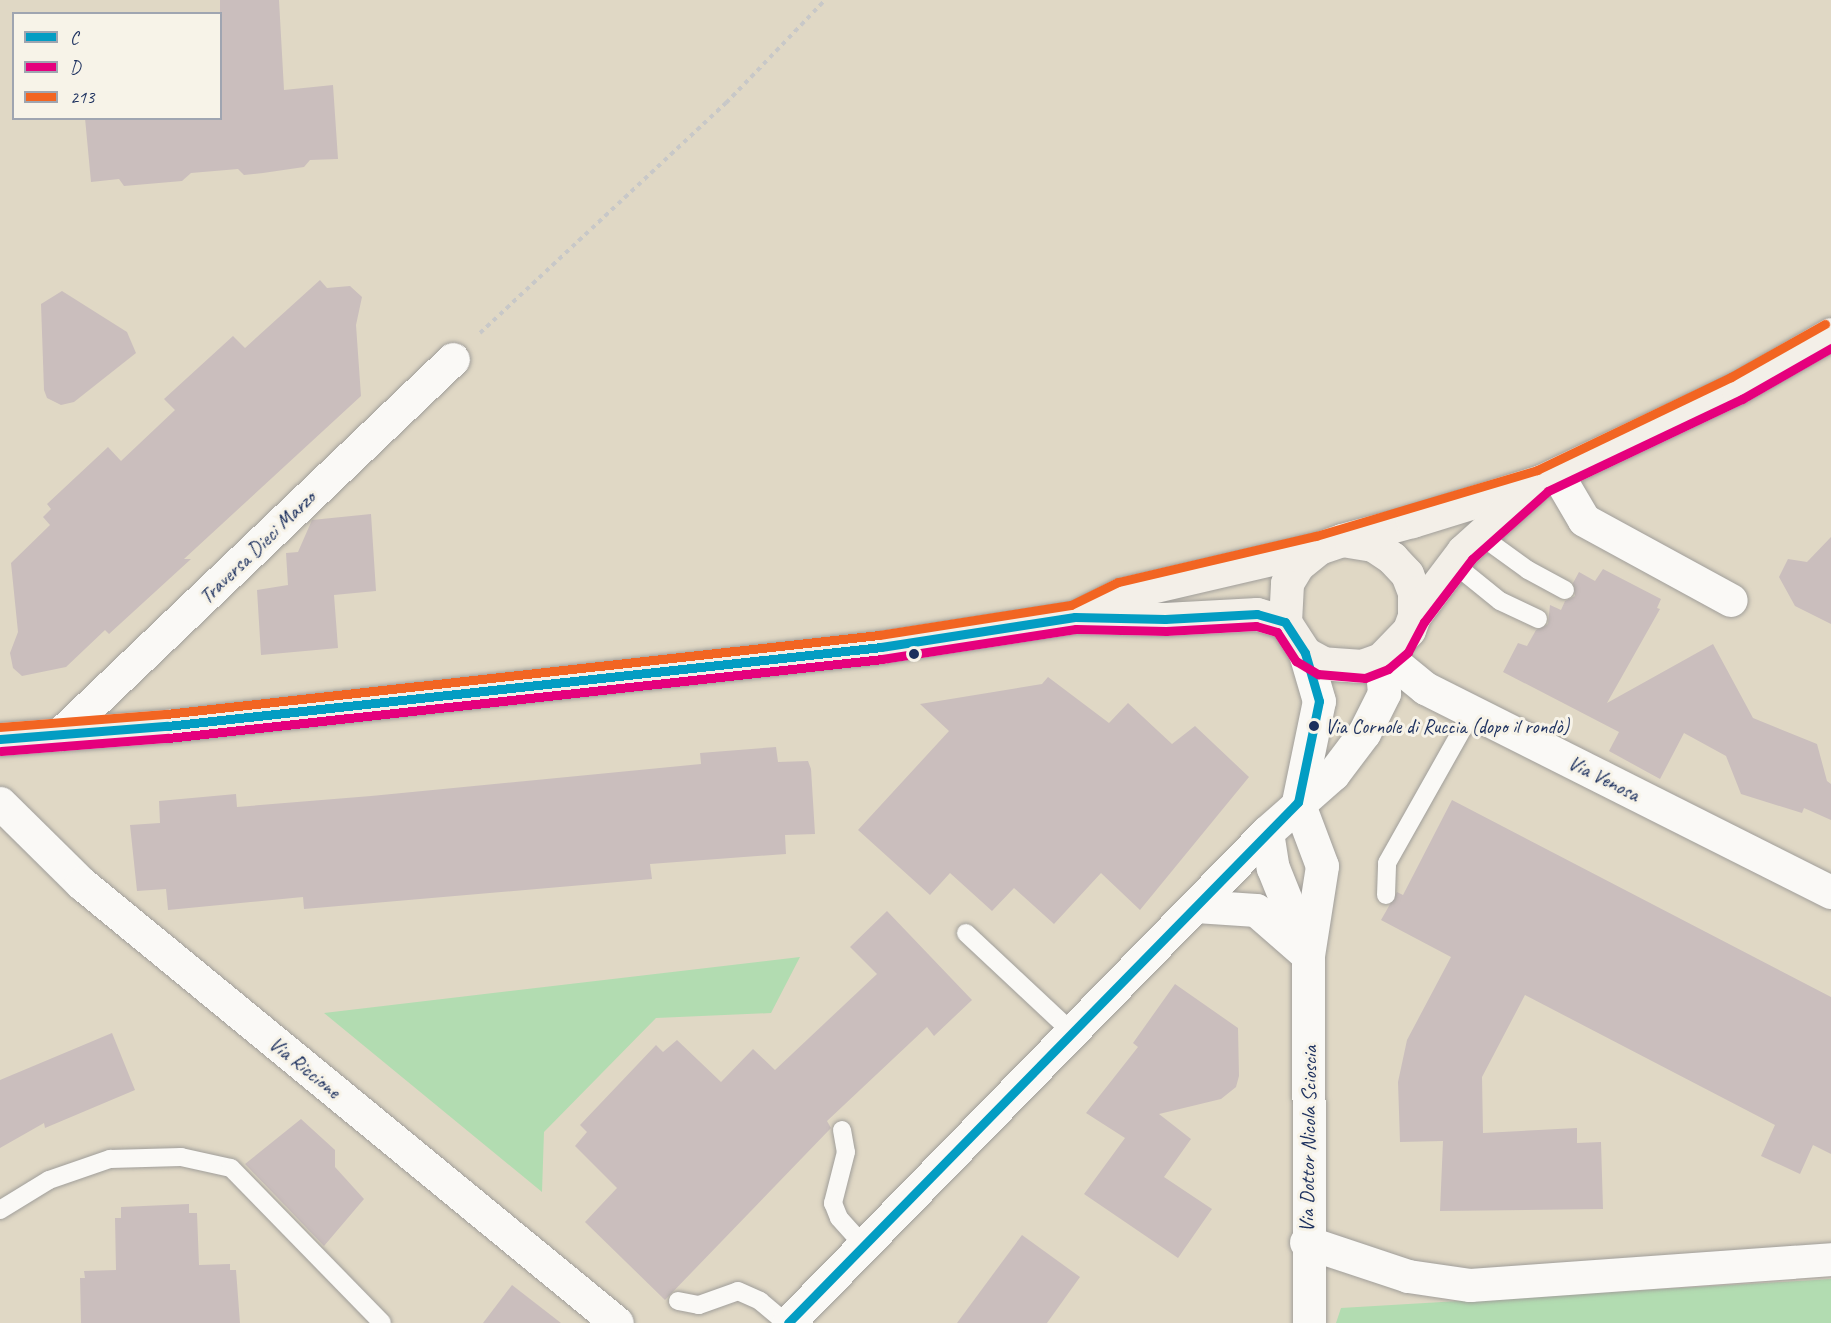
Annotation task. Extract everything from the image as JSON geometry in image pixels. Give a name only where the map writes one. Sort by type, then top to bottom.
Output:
[{"type":"main road","points":[[1075,617],[1121,594],[1330,544],[1549,478],[1737,388],[1831,334]]},
{"type":"main road","points":[[1414,616],[1414,592],[1399,566],[1373,545],[1330,544],[1298,565],[1287,583],[1286,622],[1305,653],[1341,666],[1362,666],[1381,659],[1398,644],[1414,616],[1453,563],[1549,478]]},
{"type":"main road","points":[[0,739],[167,726],[881,647],[1075,617],[1165,619],[1257,614],[1286,622]]},
{"type":"street","name":"Traversa Dieci Marzo","points":[[60,734],[453,359]]},
{"type":"street","points":[[1549,478],[1584,520],[1731,600]]},
{"type":"street","points":[[1298,802],[1319,701],[1305,653]]},
{"type":"street","points":[[787,1323],[1267,832],[1298,802],[1333,774],[1365,733],[1384,693],[1381,659]]},
{"type":"street","name":"Via Venosa","points":[[1381,659],[1392,661],[1425,688],[1831,892]]},
{"type":"street","name":"Via Dottor Nicola Scioscia","points":[[1298,802],[1322,866],[1308,955],[1311,1131],[1306,1242],[1308,1323]]},
{"type":"street","name":"Via Riccione","points":[[0,803],[81,883],[617,1323]]},
{"type":"street","name":"Via Dottor Nicola Scioscia","points":[[1267,832],[1273,868],[1308,955]]},
{"type":"street","points":[[1196,906],[1256,910],[1308,955]]},
{"type":"street","points":[[1306,1242],[1408,1276],[1470,1285],[1831,1259]]},
{"type":"lane","points":[[1481,536],[1528,570],[1565,590]]},
{"type":"lane","points":[[1453,563],[1500,601],[1538,619]]},
{"type":"lane","points":[[1386,895],[1387,863],[1472,712]]},
{"type":"lane","points":[[966,933],[1072,1033]]},
{"type":"lane","points":[[842,1130],[846,1152],[833,1203],[839,1218],[864,1246]]},
{"type":"lane","points":[[0,1210],[50,1180],[110,1159],[181,1157],[231,1168],[382,1323]]},
{"type":"lane","points":[[678,1301],[699,1305],[738,1291],[760,1301],[787,1323]]},
{"type":"path","points":[[453,359],[726,103],[825,0]]},
{"type":"green space","points":[[800,957],[771,1013],[656,1018],[544,1132],[542,1192],[324,1013]]},
{"type":"green space","points":[[1831,1279],[1831,1323],[1336,1323],[1341,1308]]},
{"type":"building","points":[[220,0],[279,0],[284,90],[333,85],[338,159],[310,160],[304,167],[244,175],[238,169],[191,173],[182,181],[124,186],[119,179],[91,182],[85,120],[222,120],[222,12],[220,12]]},
{"type":"building","points":[[320,280],[327,288],[350,286],[362,297],[356,325],[361,396],[184,559],[191,559],[109,634],[105,630],[66,667],[22,676],[13,668],[10,653],[18,632],[11,563],[50,525],[43,517],[51,509],[47,504],[108,447],[121,461],[175,410],[164,399],[233,336],[245,348]]},
{"type":"building","points":[[62,291],[127,332],[136,353],[74,402],[61,405],[47,398],[44,390],[41,304]]},
{"type":"building","points":[[371,514],[376,591],[334,595],[338,648],[261,655],[257,590],[288,585],[286,553],[298,552],[312,520]]},
{"type":"building","points":[[1831,537],[1831,624],[1795,606],[1779,577],[1788,559],[1807,562]]},
{"type":"building","points":[[1603,569],[1661,599],[1657,608],[1660,609],[1607,703],[1713,644],[1753,718],[1817,744],[1827,781],[1831,784],[1831,820],[1804,808],[1802,813],[1741,794],[1726,756],[1684,733],[1660,779],[1609,751],[1619,732],[1503,672],[1518,643],[1527,646],[1536,630],[1548,624],[1550,605],[1561,610],[1565,601],[1575,596],[1573,583],[1579,572],[1595,581]]},
{"type":"building","points":[[1048,677],[1109,723],[1128,703],[1172,744],[1195,726],[1249,777],[1140,910],[1101,873],[1054,924],[1014,888],[992,911],[950,873],[930,895],[858,830],[949,731],[920,704],[1042,684]]},
{"type":"building","points":[[776,747],[778,762],[808,761],[811,769],[815,834],[785,835],[786,854],[650,864],[652,879],[304,909],[303,897],[168,910],[166,889],[137,891],[130,825],[160,823],[159,801],[236,794],[237,807],[371,796],[701,764],[700,753]]},
{"type":"building","points":[[1452,800],[1831,997],[1831,1154],[1813,1145],[1800,1174],[1761,1156],[1775,1125],[1525,995],[1482,1077],[1483,1133],[1577,1128],[1577,1143],[1601,1142],[1603,1209],[1440,1211],[1443,1141],[1400,1142],[1398,1082],[1407,1040],[1451,957],[1381,920],[1397,892],[1403,895]]},
{"type":"building","points":[[887,911],[972,1000],[934,1036],[927,1027],[827,1121],[831,1128],[665,1300],[585,1222],[617,1188],[575,1146],[587,1132],[580,1125],[656,1045],[663,1052],[677,1040],[721,1082],[753,1049],[775,1070],[877,974],[850,947]]},
{"type":"building","points":[[1175,984],[1238,1028],[1239,1076],[1236,1087],[1221,1099],[1159,1114],[1191,1139],[1164,1177],[1212,1209],[1178,1258],[1084,1194],[1125,1138],[1086,1113],[1138,1047],[1133,1043]]},
{"type":"building","points":[[112,1033],[135,1090],[45,1128],[44,1123],[0,1148],[0,1080]]},
{"type":"building","points":[[301,1119],[335,1150],[335,1167],[364,1199],[324,1246],[245,1164]]},
{"type":"building","points":[[189,1204],[189,1213],[197,1213],[199,1265],[230,1264],[230,1270],[236,1270],[240,1323],[81,1323],[80,1278],[85,1278],[84,1271],[116,1270],[115,1218],[121,1218],[121,1207]]},
{"type":"building","points":[[1022,1235],[1080,1277],[1047,1323],[957,1323]]},
{"type":"building","points":[[512,1285],[561,1323],[483,1323]]},
{"type":"transit line","name":"213","points":[[0,727],[166,714],[879,635],[1071,605],[1118,582],[1316,536],[1537,470],[1731,377],[1825,324]]},
{"type":"transit line","name":"D","points":[[1,751],[168,738],[882,659],[1076,629],[1166,631],[1256,626],[1277,632],[1296,661],[1318,674],[1365,678],[1388,669],[1408,652],[1424,622],[1472,559],[1548,491],[1742,399],[1831,348]]},
{"type":"transit line","name":"C","points":[[0,739],[167,726],[881,647],[1075,617],[1165,619],[1257,614],[1285,622],[1305,653],[1319,701],[1298,802],[788,1323]]},
{"type":"place","name":"Via Cornole di Ruccia (dopo il rondò)","points":[[1314,726]]}]
